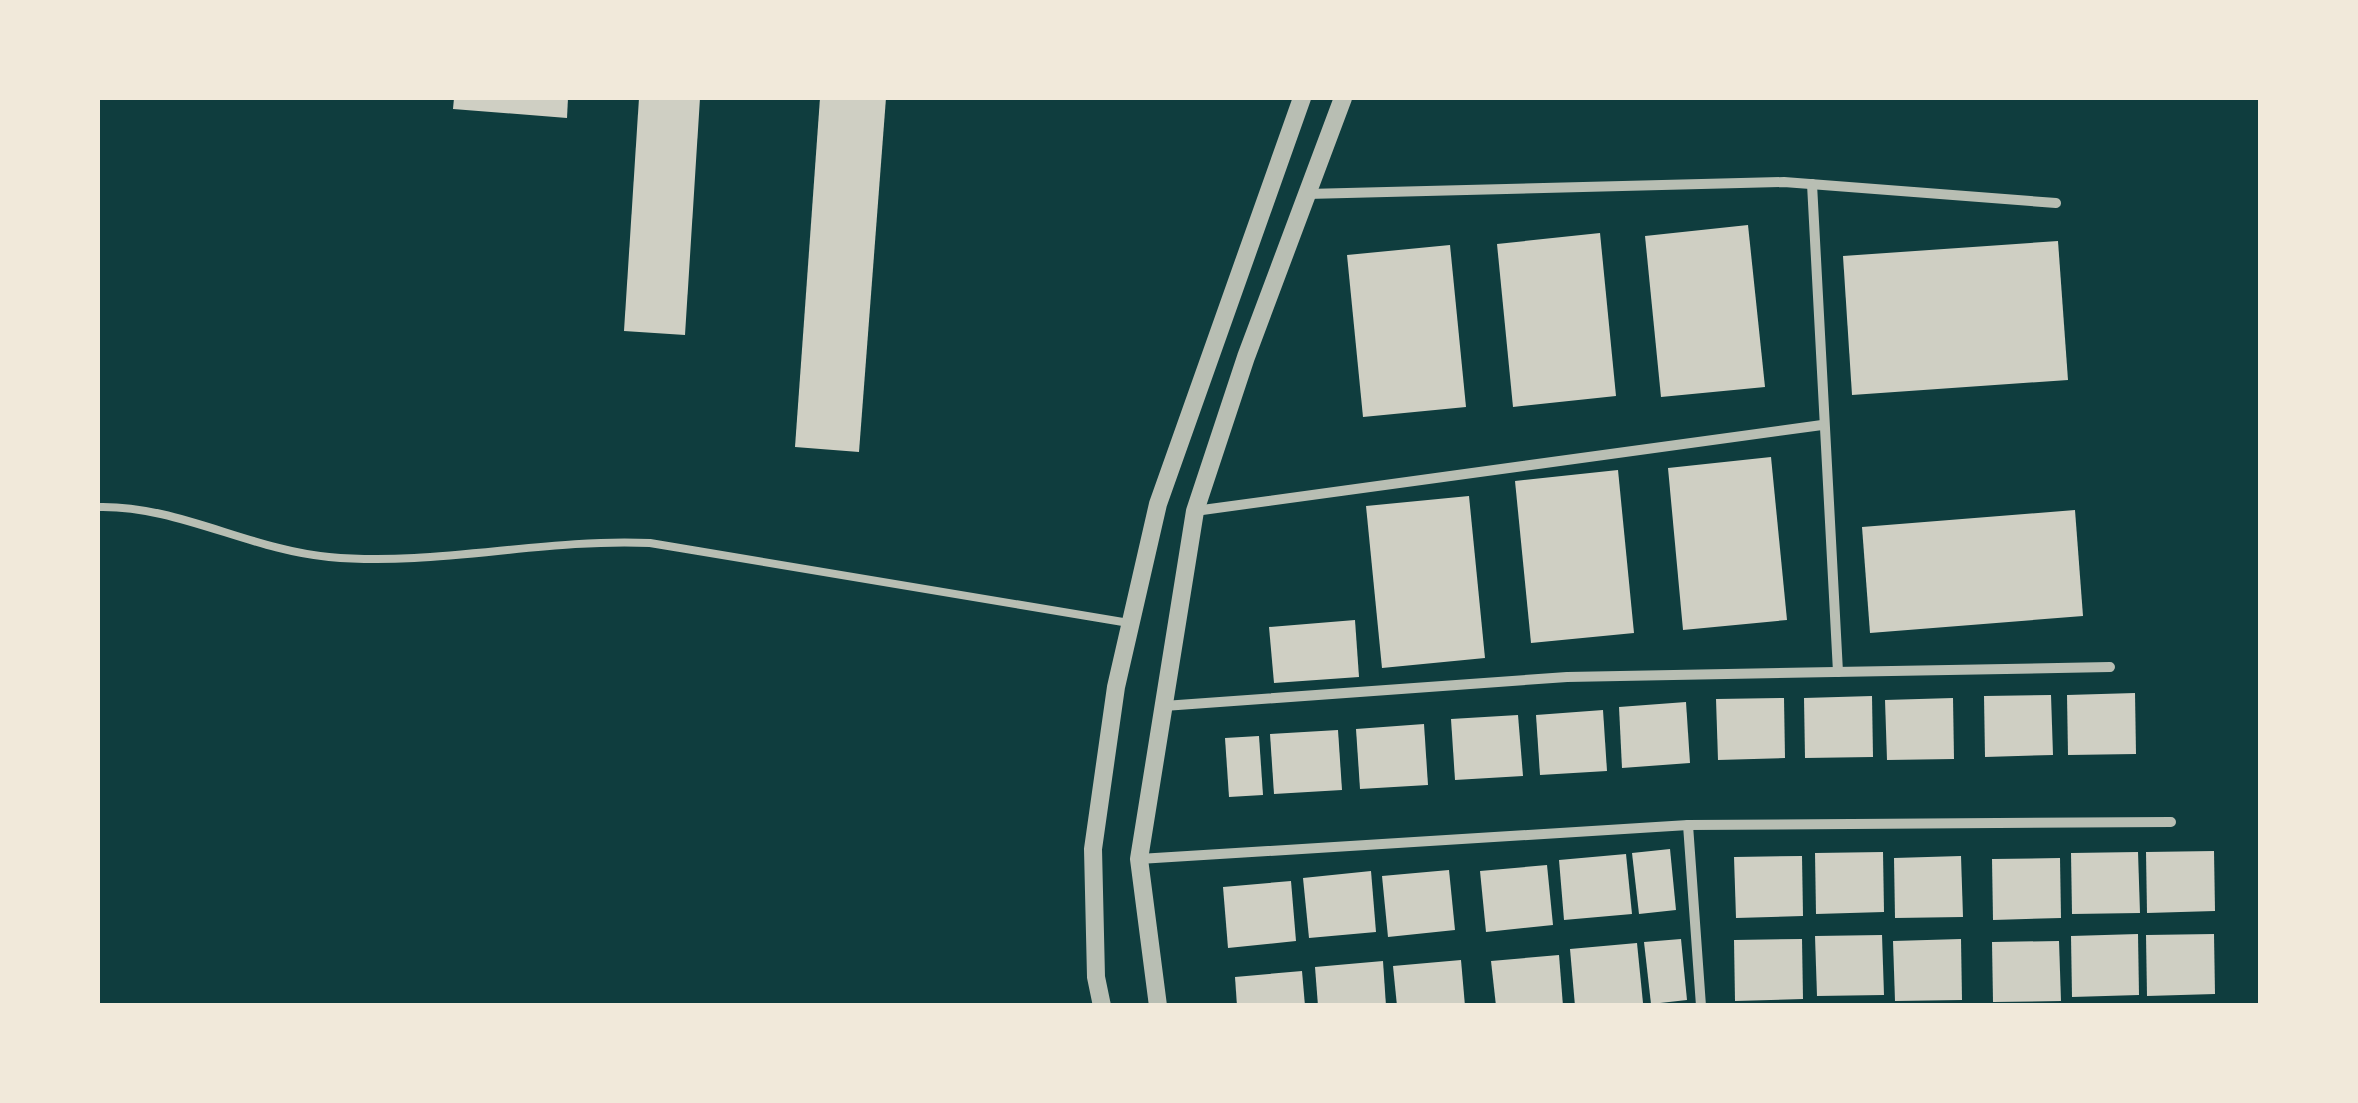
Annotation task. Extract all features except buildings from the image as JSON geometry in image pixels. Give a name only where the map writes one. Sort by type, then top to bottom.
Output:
[{"type":"street","points":[[1102,1006],[1096,978],[1093,849],[1116,687],[1130,623],[1158,504],[1302,98]]},
{"type":"street","points":[[1158,1006],[1139,860],[1196,511],[1246,356],[1343,98]]},
{"type":"street","points":[[1307,194],[1812,184],[2056,202]]},
{"type":"street","points":[[1812,184],[1838,672]]},
{"type":"street","points":[[1196,511],[1822,425]]},
{"type":"street","points":[[1164,706],[1567,676],[2110,668]]},
{"type":"street","points":[[1139,860],[1688,825],[2172,822]]},
{"type":"street","points":[[1688,825],[1701,1006]]},
{"type":"lane","points":[[98,508],[166,514],[210,531],[327,557],[386,558],[600,540],[650,543],[1130,623]]}]
